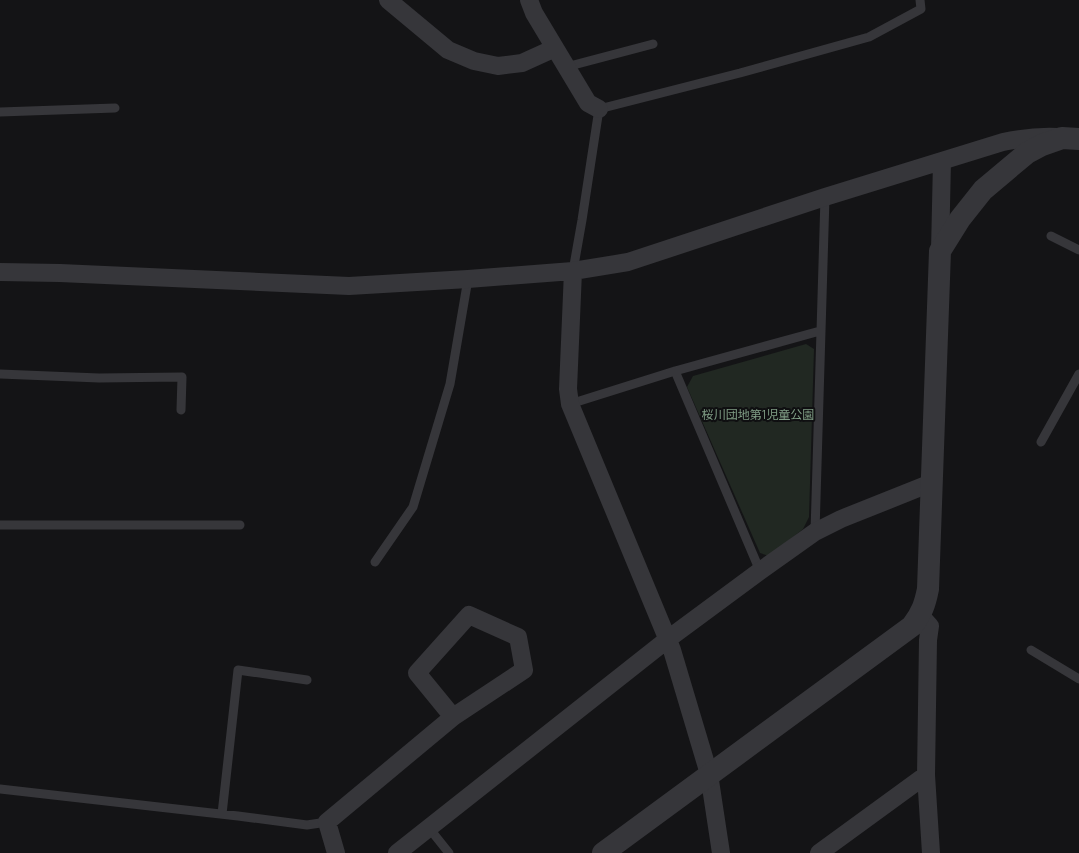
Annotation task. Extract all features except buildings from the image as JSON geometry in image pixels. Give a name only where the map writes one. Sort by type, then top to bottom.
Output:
[{"type":"street","points":[[388,0],[448,50],[474,61],[498,66],[522,63],[555,48]]},
{"type":"street","points":[[529,0],[534,13],[588,103],[599,109]]},
{"type":"street","points":[[0,272],[60,273],[349,286],[573,271],[628,262],[825,196],[1003,142],[1027,137],[1044,136],[1071,138]]},
{"type":"street","points":[[940,251],[960,219],[983,190],[1027,153],[1042,145],[1071,138]]},
{"type":"street","points":[[603,853],[912,626],[920,615],[926,600],[928,589],[942,161]]},
{"type":"street","points":[[573,271],[568,389],[570,404],[668,639],[709,774],[721,853]]},
{"type":"street","points":[[397,853],[668,639],[814,532],[841,519],[931,483]]},
{"type":"street","points":[[336,853],[327,822],[453,717],[524,670],[518,637],[469,615],[417,673],[453,717]]},
{"type":"street","points":[[920,615],[930,626],[928,640],[926,775],[931,853]]},
{"type":"street","points":[[827,850],[926,775]]},
{"type":"lane","points":[[573,271],[599,109],[740,73],[868,37],[921,9],[920,0]]},
{"type":"lane","points":[[566,67],[653,44]]},
{"type":"lane","points":[[0,112],[115,108]]},
{"type":"lane","points":[[814,532],[825,196]]},
{"type":"lane","points":[[1051,236],[1079,250]]},
{"type":"lane","points":[[375,562],[413,507],[450,384],[468,279]]},
{"type":"lane","points":[[570,404],[675,371],[820,331]]},
{"type":"lane","points":[[675,371],[760,571]]},
{"type":"lane","points":[[0,374],[99,378],[182,377],[181,410]]},
{"type":"lane","points":[[1041,442],[1079,374]]},
{"type":"lane","points":[[0,525],[240,525]]},
{"type":"lane","points":[[1031,650],[1079,679]]},
{"type":"lane","points":[[222,814],[238,670],[306,680]]},
{"type":"lane","points":[[0,789],[307,825],[327,822]]},
{"type":"lane","points":[[429,828],[449,853]]},
{"type":"green space","name":"桜川団地第1児童公園","points":[[806,344],[814,349],[809,517],[803,529],[769,556],[760,553],[687,387],[693,376]]}]
